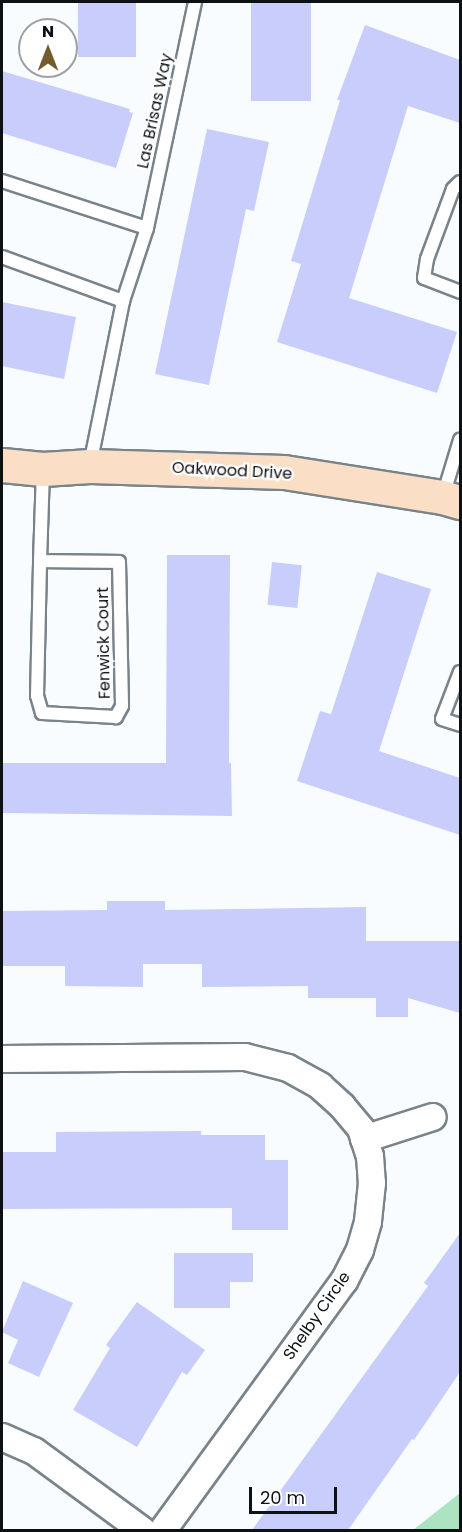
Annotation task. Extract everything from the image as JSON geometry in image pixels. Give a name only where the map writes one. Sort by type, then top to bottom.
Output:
[{"type":"street","name":"Oakwood Drive","points":[[2,465],[43,468],[90,466],[284,472],[452,500]]},
{"type":"street","name":"Shelby Circle","points":[[2,1059],[245,1056],[288,1068],[320,1086],[342,1106],[361,1129],[370,1156],[372,1183],[368,1222],[360,1250],[344,1281],[163,1530]]},
{"type":"street","points":[[364,1139],[433,1117]]},
{"type":"street","points":[[2,1437],[34,1451],[142,1530]]},
{"type":"lane","name":"Las Brisas Way","points":[[90,466],[123,301],[147,228],[195,2]]},
{"type":"lane","points":[[2,181],[147,228]]},
{"type":"lane","points":[[460,182],[453,189],[427,259],[424,278],[460,292]]},
{"type":"lane","points":[[2,257],[123,301]]},
{"type":"lane","points":[[452,500],[460,440]]},
{"type":"lane","name":"Fenwick Court","points":[[40,561],[119,562],[122,706],[116,717],[42,713],[37,696],[40,561],[43,468]]},
{"type":"lane","points":[[460,672],[442,719],[460,725]]},
{"type":"green space","points":[[460,1493],[460,1530],[413,1530]]},
{"type":"building","points":[[78,2],[136,2],[136,57],[78,57]]},
{"type":"building","points":[[251,2],[311,2],[311,101],[251,101]]},
{"type":"building","points":[[365,25],[460,60],[460,123],[408,106],[349,298],[457,332],[437,393],[277,342],[301,264],[291,261],[340,100],[337,100]]},
{"type":"building","points":[[2,71],[18,76],[18,78],[26,78],[130,109],[129,112],[133,113],[116,168],[2,133]]},
{"type":"building","points":[[207,129],[269,142],[254,211],[246,209],[209,385],[155,374]]},
{"type":"building","points":[[2,302],[76,317],[64,379],[2,366]]},
{"type":"building","points":[[167,555],[230,555],[229,763],[231,763],[232,816],[2,813],[2,763],[166,763]]},
{"type":"building","points":[[272,562],[302,565],[297,608],[268,605]]},
{"type":"building","points":[[377,572],[431,589],[379,751],[460,778],[460,835],[297,781],[320,711],[331,714]]},
{"type":"building","points":[[107,901],[165,901],[165,910],[366,907],[366,941],[460,941],[460,1013],[408,998],[408,1017],[376,1017],[376,998],[308,998],[308,986],[202,987],[202,964],[143,964],[143,987],[65,986],[65,966],[2,966],[2,911],[107,910]]},
{"type":"building","points":[[201,1131],[201,1135],[265,1135],[265,1160],[288,1160],[288,1230],[232,1230],[232,1208],[2,1209],[2,1152],[56,1152],[56,1132]]},
{"type":"building","points":[[460,1233],[460,1372],[414,1440],[412,1439],[348,1530],[252,1530],[428,1286],[424,1283]]},
{"type":"building","points":[[174,1253],[253,1253],[253,1282],[230,1282],[230,1308],[174,1308]]},
{"type":"building","points":[[23,1281],[73,1303],[39,1377],[8,1363],[18,1340],[2,1332]]},
{"type":"building","points":[[137,1302],[205,1350],[187,1375],[182,1372],[137,1447],[73,1410],[110,1348],[106,1345]]}]
